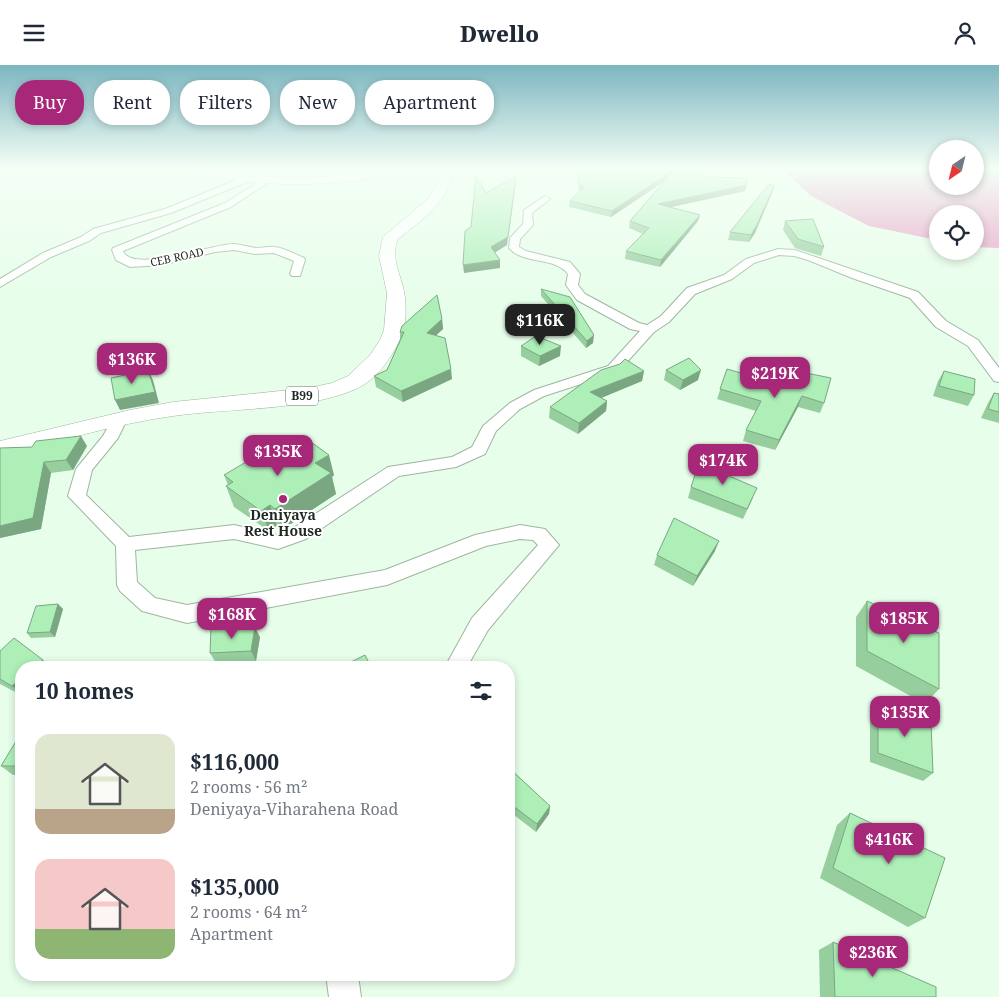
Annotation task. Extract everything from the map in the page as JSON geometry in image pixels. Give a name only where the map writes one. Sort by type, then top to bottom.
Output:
[{"type":"main road","name":"B99","points":[[0,449],[120,417],[173,409],[304,396],[329,391],[350,383],[378,361],[392,338],[396,290],[390,271],[387,245],[392,237],[421,213]]},
{"type":"street","points":[[0,284],[47,255],[85,239],[98,231],[113,225],[158,213]]},
{"type":"street","name":"CEB ROAD","points":[[209,213],[117,251],[120,258],[130,264],[162,262],[214,249],[234,247],[255,251],[275,251],[300,260],[296,274]]},
{"type":"street","points":[[527,213],[528,225],[514,238],[514,247],[522,253],[566,264],[574,274],[572,285],[581,297],[635,326],[649,329]]},
{"type":"street","points":[[125,544],[234,532],[278,542],[292,537],[394,471],[456,462],[479,450],[489,429],[515,406],[538,393],[613,369],[649,329],[664,319],[691,291],[728,277],[750,261],[778,252],[795,253],[914,295],[941,324],[973,343],[999,378]]},
{"type":"street","points":[[120,417],[110,438],[84,469],[77,495],[125,544],[127,585],[149,605],[187,614],[387,577],[482,540],[520,532],[538,534],[549,545],[480,624],[459,661]]},
{"type":"street","points":[[343,981],[345,997]]},
{"type":"shaded area","points":[[845,213],[929,213],[929,238],[869,226]]},
{"type":"shaded area","points":[[984,213],[999,213],[999,248],[984,247]]},
{"type":"building","points":[[472,213],[511,213],[508,237],[491,247],[500,260],[463,265],[465,231],[471,227]]},
{"type":"building","points":[[636,213],[700,215],[661,260],[626,251],[649,228],[630,221]]},
{"type":"building","points":[[745,213],[762,213],[751,235],[730,232]]},
{"type":"building","points":[[813,219],[824,247],[798,239],[785,221]]},
{"type":"building","points":[[541,289],[570,297],[594,335],[587,341]]},
{"type":"building","points":[[437,295],[442,319],[427,333],[445,338],[451,369],[401,391],[374,376],[387,370],[404,332],[400,332],[402,326]]},
{"type":"building","points":[[536,336],[561,346],[540,356],[521,346]]},
{"type":"building","points":[[689,358],[701,370],[683,380],[666,370]]},
{"type":"building","points":[[625,359],[644,371],[590,392],[607,401],[579,423],[550,407],[601,370],[620,364]]},
{"type":"building","points":[[727,369],[793,388],[801,372],[831,378],[824,403],[802,396],[779,440],[746,430],[761,401],[720,389]]},
{"type":"building","points":[[148,370],[155,392],[115,400],[111,378]]},
{"type":"building","points":[[944,371],[975,379],[974,395],[939,386]]},
{"type":"building","points":[[994,393],[999,394],[999,412],[988,409]]},
{"type":"building","points":[[81,436],[66,460],[44,462],[33,518],[0,526],[0,448],[32,447],[36,441]]},
{"type":"building","points":[[311,442],[329,455],[315,463],[331,473],[275,509],[270,505],[261,511],[226,486],[233,482],[224,475],[258,455],[272,464]]},
{"type":"building","points":[[699,463],[757,488],[747,509],[691,487]]},
{"type":"building","points":[[674,518],[719,541],[697,576],[657,555]]},
{"type":"building","points":[[867,601],[939,633],[939,689],[867,651]]},
{"type":"building","points":[[58,604],[50,632],[27,633],[36,606]]},
{"type":"building","points":[[255,627],[251,651],[210,653],[211,628]]},
{"type":"building","points":[[14,638],[43,660],[15,661],[15,683],[12,686],[0,679],[0,651]]},
{"type":"building","points":[[365,655],[368,661],[353,661]]},
{"type":"building","points":[[878,704],[931,722],[933,773],[878,753]]},
{"type":"building","points":[[15,743],[15,766],[1,766]]},
{"type":"building","points":[[515,774],[550,806],[537,824],[515,808]]},
{"type":"building","points":[[850,813],[945,858],[925,918],[833,868]]},
{"type":"building","points":[[833,942],[936,987],[936,997],[835,997]]},
{"type":"place","name":"Deniyaya Rest House","points":[[283,499]]}]
